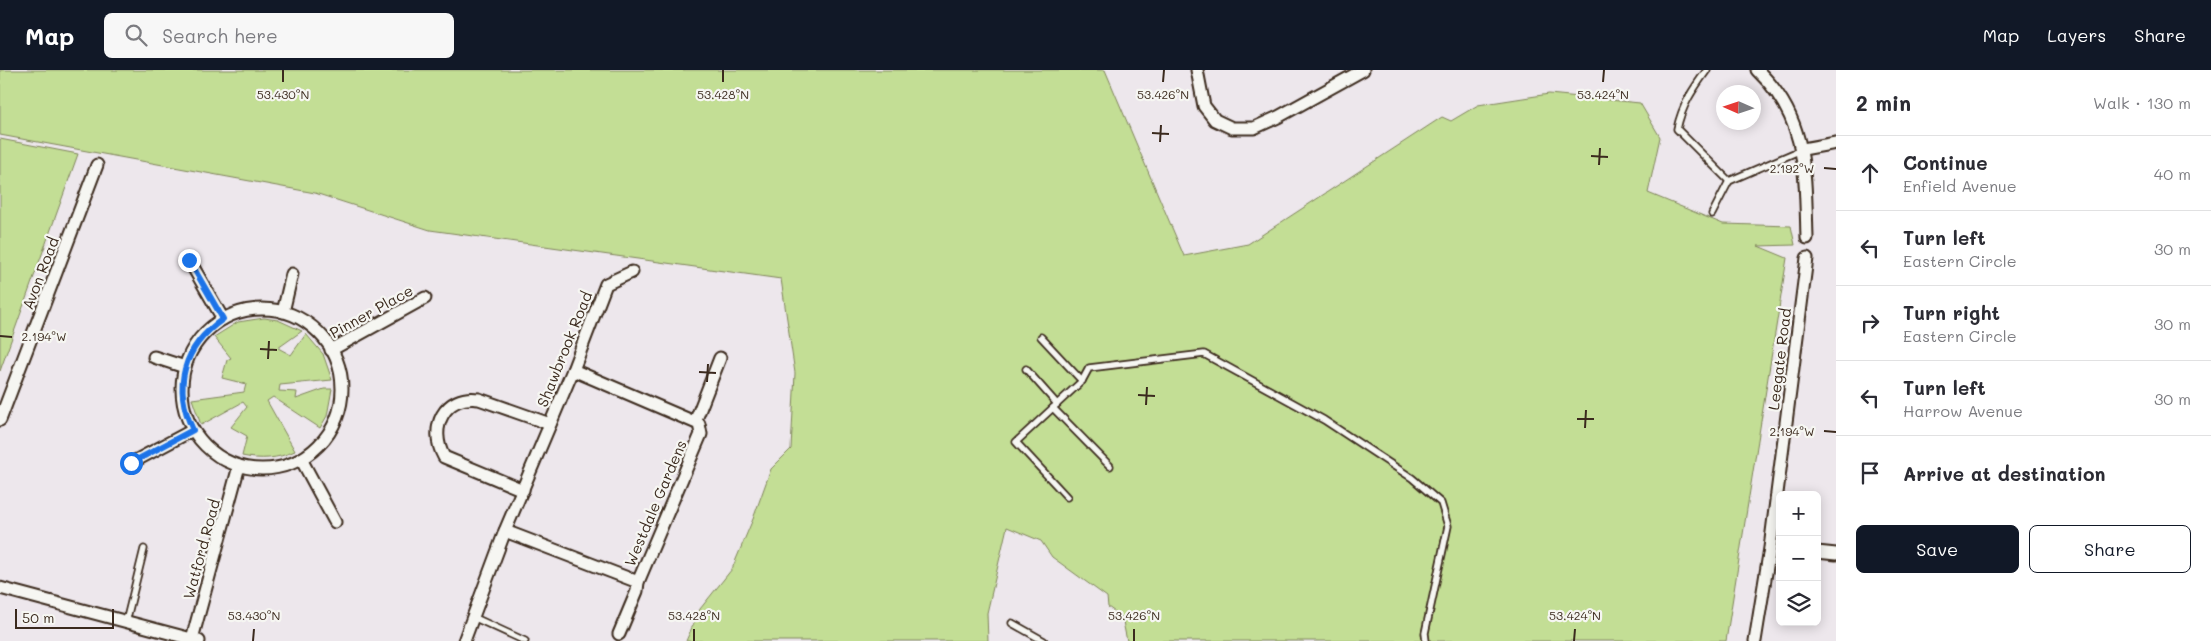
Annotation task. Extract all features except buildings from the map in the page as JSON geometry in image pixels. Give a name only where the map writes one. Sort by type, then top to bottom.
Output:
[{"type":"street","points":[[1197,70],[1204,106],[1215,120],[1232,128],[1254,128],[1363,70]]},
{"type":"street","points":[[1757,70],[1768,80],[1787,108],[1802,149],[1806,179],[1807,238]]},
{"type":"street","points":[[1802,149],[1836,143]]},
{"type":"street","name":"Avon Road","points":[[0,420],[97,165]]},
{"type":"street","name":"Leegate Road","points":[[1755,641],[1775,549],[1807,258]]},
{"type":"street","points":[[189,260],[223,319]]},
{"type":"street","name":"Shawbrook Road","points":[[464,641],[505,531],[573,370],[606,284],[632,272]]},
{"type":"street","points":[[283,312],[292,274]]},
{"type":"street","name":"Pinner Place","points":[[331,350],[425,298]]},
{"type":"street","points":[[252,310],[283,312],[311,326],[331,350],[341,380],[339,411],[325,438],[301,459],[283,466],[264,470],[239,466],[212,453],[193,430],[183,406],[182,380],[185,367],[196,344],[203,335],[223,319],[252,310]]},
{"type":"street","points":[[154,358],[185,367]]},
{"type":"street","points":[[573,370],[695,422],[720,358]]},
{"type":"street","name":"Shawbrook Road","points":[[523,490],[444,457],[438,437],[442,415],[458,399],[468,397],[479,399],[550,424]]},
{"type":"street","name":"Westdale Gardens","points":[[620,634],[637,591],[638,582],[701,434],[699,424],[695,422]]},
{"type":"street","points":[[131,463],[193,430]]},
{"type":"street","points":[[301,459],[335,522]]},
{"type":"street","name":"Watford Road","points":[[196,640],[239,466]]},
{"type":"street","name":"Westdale Gardens","points":[[505,531],[638,582]]},
{"type":"street","points":[[1821,552],[1836,554]]},
{"type":"street","points":[[0,588],[196,640]]},
{"type":"lane","points":[[1707,70],[1691,90],[1681,111],[1677,129],[1729,181]]},
{"type":"lane","points":[[1712,214],[1729,181],[1802,149]]},
{"type":"lane","points":[[1041,337],[1082,381]]},
{"type":"lane","points":[[1067,498],[1016,442],[1082,381],[1089,368],[1204,354],[1324,420],[1412,478],[1441,503],[1448,526],[1425,633],[1426,641]]},
{"type":"lane","points":[[1026,369],[1055,406],[1110,466]]},
{"type":"lane","points":[[126,622],[144,549]]},
{"type":"lane","points":[[473,617],[525,641]]},
{"type":"lane","points":[[1012,624],[1044,641]]},
{"type":"green space","points":[[0,70],[1105,70],[1184,256],[1248,244],[1442,117],[1451,121],[1478,105],[1549,94],[1640,103],[1660,137],[1648,193],[1723,224],[1791,226],[1795,245],[1758,246],[1787,258],[1726,641],[1127,641],[1122,617],[1108,607],[1107,597],[1052,557],[1041,541],[1007,527],[987,613],[988,641],[686,641],[700,609],[732,569],[771,469],[791,449],[795,373],[781,279],[430,230],[315,193],[0,135]]},
{"type":"green space","points":[[0,139],[78,154],[0,371]]},
{"type":"green space","points":[[264,318],[278,320],[302,331],[278,348],[291,355],[306,334],[323,354],[332,380],[280,385],[279,391],[297,392],[296,399],[324,389],[332,389],[327,416],[320,428],[273,397],[267,401],[295,451],[282,456],[256,458],[242,456],[247,436],[231,427],[247,407],[243,402],[201,425],[192,399],[244,392],[246,384],[222,378],[227,360],[231,358],[214,337],[238,322]]},
{"type":"route","points":[[131,463],[193,430],[183,406],[182,380],[185,367],[196,344],[203,335],[223,319],[189,260]]}]
